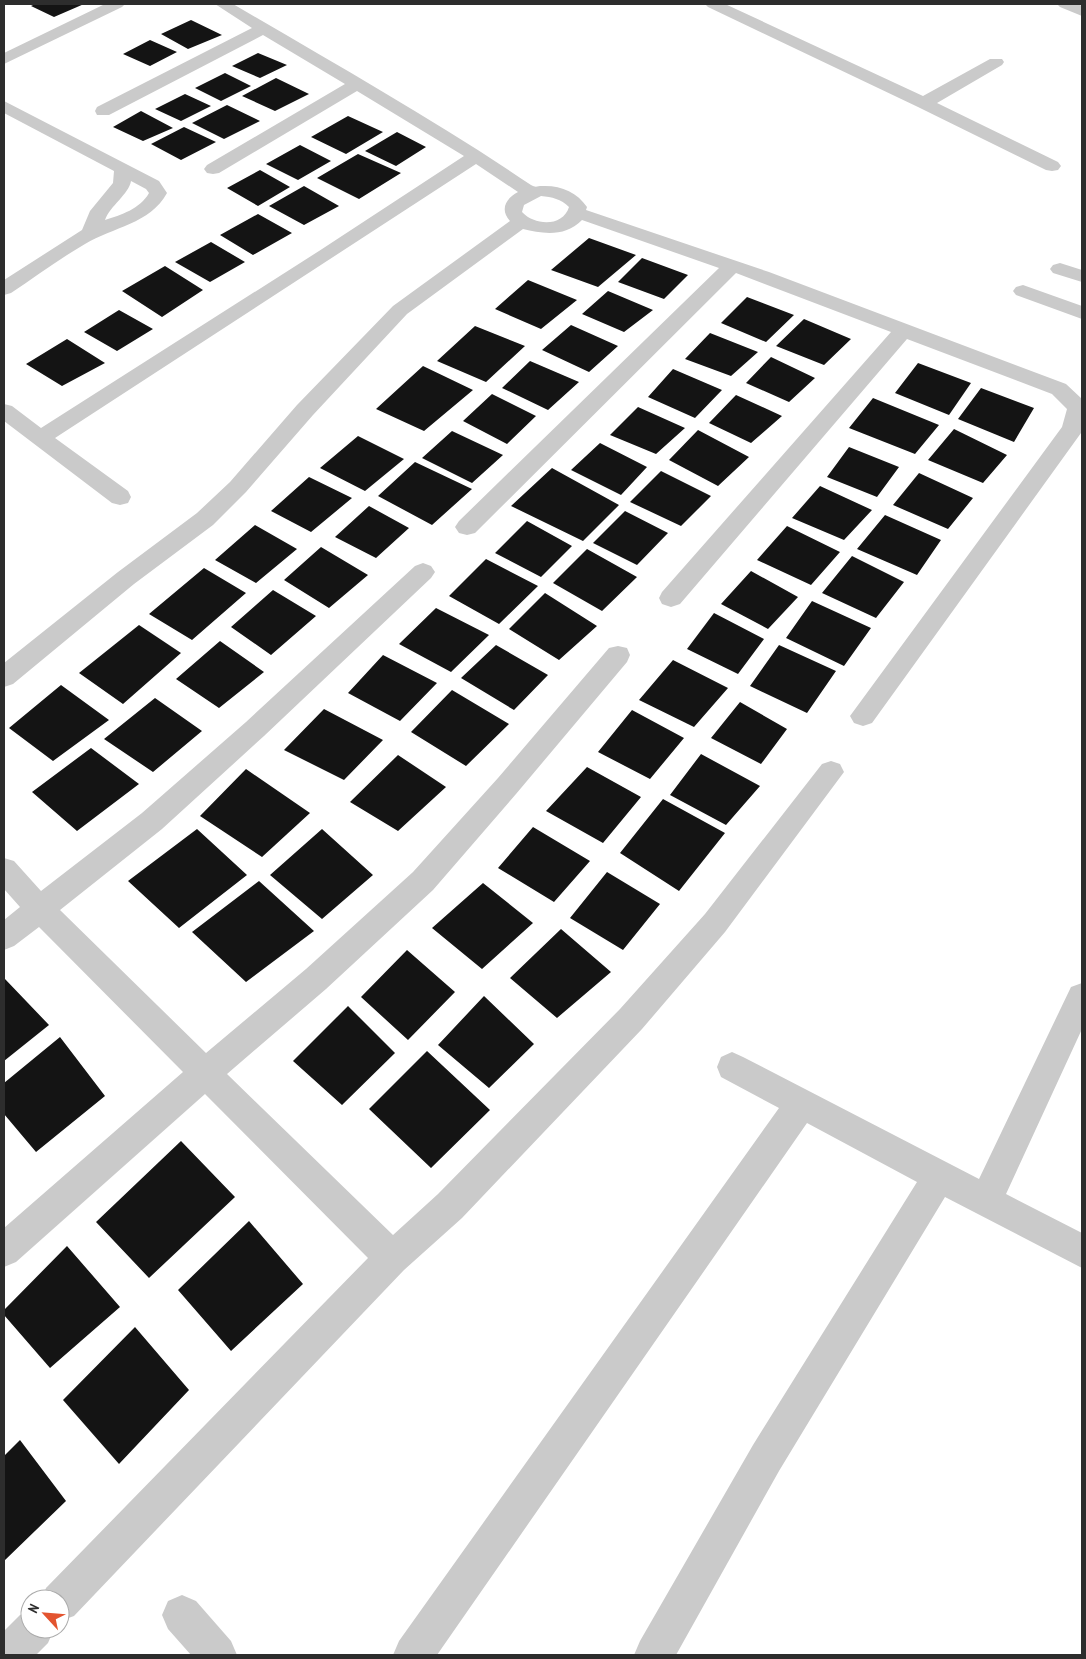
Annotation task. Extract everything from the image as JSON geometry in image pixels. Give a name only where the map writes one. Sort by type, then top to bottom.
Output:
[{"type":"street","points":[[4,59],[116,4]]},
{"type":"street","points":[[223,4],[476,156],[531,193]]},
{"type":"street","points":[[713,4],[924,102],[1052,166]]},
{"type":"street","points":[[1065,4],[1082,11]]},
{"type":"street","points":[[103,111],[264,28]]},
{"type":"street","points":[[924,102],[996,62]]},
{"type":"street","points":[[213,169],[356,85]]},
{"type":"street","points":[[4,106],[153,185],[158,193],[155,201],[141,212],[91,232],[4,289]]},
{"type":"street","points":[[40,438],[326,255],[476,156]]},
{"type":"street","points":[[91,232],[99,211],[122,184],[124,170]]},
{"type":"street","points":[[551,192],[569,197],[575,201],[578,212],[569,223],[550,228],[540,228],[521,222],[516,218],[513,209],[519,199],[531,193],[551,192]]},
{"type":"street","points":[[578,212],[732,266],[1060,389],[1078,407],[1073,428],[863,716]]},
{"type":"street","points":[[4,677],[126,578],[205,519],[238,488],[305,410],[400,310],[521,222]]},
{"type":"street","points":[[466,527],[732,266]]},
{"type":"street","points":[[1060,269],[1082,276]]},
{"type":"street","points":[[1023,290],[1082,313]]},
{"type":"street","points":[[671,598],[903,331]]},
{"type":"street","points":[[4,411],[120,497]]},
{"type":"street","points":[[4,937],[152,821],[262,722],[423,572]]},
{"type":"street","points":[[4,1250],[205,1073],[316,979],[423,881],[507,786],[618,655]]},
{"type":"street","points":[[70,1592],[392,1258],[450,1206],[631,1019],[714,923],[830,772]]},
{"type":"street","points":[[4,870],[40,909],[392,1258]]},
{"type":"street","points":[[987,1199],[1082,998]]},
{"type":"street","points":[[732,1067],[987,1199],[1082,1251]]},
{"type":"street","points":[[412,1655],[802,1103]]},
{"type":"street","points":[[654,1655],[766,1458],[940,1175]]},
{"type":"street","points":[[182,1615],[218,1655]]},
{"type":"street","points":[[8,1655],[24,1639]]},
{"type":"building","points":[[35,4],[84,4],[54,17],[31,6]]},
{"type":"building","points":[[191,20],[222,35],[188,49],[161,34]]},
{"type":"building","points":[[150,40],[177,52],[150,66],[123,54]]},
{"type":"building","points":[[258,53],[287,65],[260,78],[232,66]]},
{"type":"building","points":[[225,73],[251,86],[221,101],[195,88]]},
{"type":"building","points":[[276,78],[309,94],[275,111],[242,96]]},
{"type":"building","points":[[185,94],[211,106],[181,121],[155,109]]},
{"type":"building","points":[[227,105],[260,121],[224,139],[192,123]]},
{"type":"building","points":[[141,111],[173,128],[143,141],[113,127]]},
{"type":"building","points":[[348,116],[383,132],[346,154],[311,137]]},
{"type":"building","points":[[184,127],[216,142],[181,160],[151,144]]},
{"type":"building","points":[[397,132],[426,147],[396,166],[365,151]]},
{"type":"building","points":[[300,145],[331,161],[298,180],[266,164]]},
{"type":"building","points":[[358,154],[401,173],[359,199],[317,178]]},
{"type":"building","points":[[260,170],[290,187],[258,206],[227,188]]},
{"type":"building","points":[[304,186],[339,206],[304,225],[269,206]]},
{"type":"building","points":[[258,214],[292,233],[253,255],[220,235]]},
{"type":"building","points":[[589,238],[636,255],[598,287],[551,270]]},
{"type":"building","points":[[211,242],[245,262],[210,282],[175,262]]},
{"type":"building","points":[[642,258],[688,275],[664,299],[618,282]]},
{"type":"building","points":[[165,266],[203,290],[162,317],[122,291]]},
{"type":"building","points":[[528,280],[577,300],[541,329],[495,309]]},
{"type":"building","points":[[608,291],[653,310],[624,332],[582,314]]},
{"type":"building","points":[[747,297],[794,315],[766,342],[721,323]]},
{"type":"building","points":[[119,310],[153,329],[117,351],[84,332]]},
{"type":"building","points":[[804,319],[851,339],[824,365],[776,346]]},
{"type":"building","points":[[571,325],[618,346],[589,372],[542,350]]},
{"type":"building","points":[[475,326],[525,346],[486,382],[437,361]]},
{"type":"building","points":[[710,333],[758,352],[731,376],[685,359]]},
{"type":"building","points":[[67,339],[105,363],[62,386],[26,364]]},
{"type":"building","points":[[771,357],[815,378],[789,402],[746,383]]},
{"type":"building","points":[[530,361],[579,382],[548,410],[502,388]]},
{"type":"building","points":[[918,363],[971,383],[949,415],[895,393]]},
{"type":"building","points":[[423,366],[473,390],[424,431],[376,409]]},
{"type":"building","points":[[673,369],[722,390],[695,418],[648,397]]},
{"type":"building","points":[[981,388],[1034,408],[1014,442],[958,419]]},
{"type":"building","points":[[492,394],[536,416],[507,444],[463,421]]},
{"type":"building","points":[[736,395],[782,416],[751,443],[709,423]]},
{"type":"building","points":[[873,398],[939,425],[915,454],[849,428]]},
{"type":"building","points":[[638,407],[685,428],[656,454],[610,435]]},
{"type":"building","points":[[954,429],[1007,455],[983,483],[928,460]]},
{"type":"building","points":[[698,430],[749,457],[718,486],[669,460]]},
{"type":"building","points":[[452,431],[503,455],[472,483],[422,458]]},
{"type":"building","points":[[358,436],[404,459],[365,491],[320,468]]},
{"type":"building","points":[[600,443],[647,467],[621,495],[571,470]]},
{"type":"building","points":[[849,447],[899,467],[877,497],[827,477]]},
{"type":"building","points":[[415,462],[472,489],[432,525],[378,496]]},
{"type":"building","points":[[552,468],[619,505],[583,541],[511,506]]},
{"type":"building","points":[[661,471],[711,496],[681,526],[630,502]]},
{"type":"building","points":[[919,473],[973,498],[948,529],[893,505]]},
{"type":"building","points":[[309,477],[352,498],[311,532],[271,511]]},
{"type":"building","points":[[820,486],[872,510],[844,540],[792,518]]},
{"type":"building","points":[[369,506],[409,528],[376,558],[335,537]]},
{"type":"building","points":[[625,511],[668,533],[637,565],[593,543]]},
{"type":"building","points":[[885,515],[941,540],[917,575],[857,549]]},
{"type":"building","points":[[527,521],[572,546],[541,577],[495,553]]},
{"type":"building","points":[[255,525],[297,549],[256,583],[215,560]]},
{"type":"building","points":[[787,526],[840,552],[811,585],[757,560]]},
{"type":"building","points":[[321,547],[368,575],[329,608],[284,580]]},
{"type":"building","points":[[587,549],[637,577],[602,611],[553,583]]},
{"type":"building","points":[[852,556],[904,582],[876,618],[822,593]]},
{"type":"building","points":[[486,559],[538,586],[499,624],[449,596]]},
{"type":"building","points":[[204,568],[246,593],[192,640],[149,614]]},
{"type":"building","points":[[751,571],[798,597],[768,629],[721,604]]},
{"type":"building","points":[[273,590],[316,616],[271,655],[231,627]]},
{"type":"building","points":[[545,593],[597,626],[559,660],[509,629]]},
{"type":"building","points":[[812,601],[871,628],[844,666],[786,638]]},
{"type":"building","points":[[436,608],[489,635],[451,672],[399,644]]},
{"type":"building","points":[[714,613],[764,639],[738,674],[687,649]]},
{"type":"building","points":[[139,625],[181,653],[123,704],[79,673]]},
{"type":"building","points":[[220,641],[264,672],[219,708],[176,679]]},
{"type":"building","points":[[496,645],[548,675],[514,710],[461,678]]},
{"type":"building","points":[[779,645],[836,671],[807,713],[750,686]]},
{"type":"building","points":[[383,655],[437,683],[400,721],[348,693]]},
{"type":"building","points":[[673,660],[728,688],[694,727],[639,700]]},
{"type":"building","points":[[61,685],[109,720],[53,761],[9,728]]},
{"type":"building","points":[[452,690],[509,724],[466,766],[411,732]]},
{"type":"building","points":[[155,698],[202,731],[153,772],[104,739]]},
{"type":"building","points":[[740,702],[787,729],[761,764],[711,738]]},
{"type":"building","points":[[324,709],[383,740],[344,780],[284,750]]},
{"type":"building","points":[[632,710],[684,738],[650,779],[598,752]]},
{"type":"building","points":[[91,748],[139,784],[77,831],[32,792]]},
{"type":"building","points":[[701,754],[760,786],[726,825],[670,795]]},
{"type":"building","points":[[398,755],[446,787],[398,831],[350,802]]},
{"type":"building","points":[[587,767],[641,797],[603,843],[546,811]]},
{"type":"building","points":[[246,769],[310,813],[262,857],[200,816]]},
{"type":"building","points":[[663,799],[725,833],[679,891],[620,853]]},
{"type":"building","points":[[533,827],[590,861],[554,902],[498,868]]},
{"type":"building","points":[[197,829],[247,875],[179,928],[128,881]]},
{"type":"building","points":[[322,829],[373,875],[322,919],[270,875]]},
{"type":"building","points":[[607,872],[660,904],[623,950],[570,918]]},
{"type":"building","points":[[259,881],[314,931],[246,982],[192,932]]},
{"type":"building","points":[[483,883],[533,923],[482,969],[432,928]]},
{"type":"building","points":[[561,929],[611,972],[557,1018],[510,978]]},
{"type":"building","points":[[407,950],[455,992],[408,1040],[361,997]]},
{"type":"building","points":[[4,980],[49,1025],[4,1061]]},
{"type":"building","points":[[484,996],[534,1044],[489,1088],[438,1045]]},
{"type":"building","points":[[348,1006],[395,1053],[342,1105],[293,1061]]},
{"type":"building","points":[[60,1037],[105,1096],[36,1152],[4,1114],[4,1083]]},
{"type":"building","points":[[427,1051],[490,1110],[431,1168],[369,1109]]},
{"type":"building","points":[[181,1141],[235,1197],[149,1278],[96,1222]]},
{"type":"building","points":[[249,1221],[303,1284],[231,1351],[178,1290]]},
{"type":"building","points":[[67,1246],[120,1307],[50,1368],[4,1315],[4,1310]]},
{"type":"building","points":[[135,1327],[189,1390],[119,1464],[63,1400]]},
{"type":"building","points":[[20,1440],[66,1501],[4,1561],[4,1456]]}]
